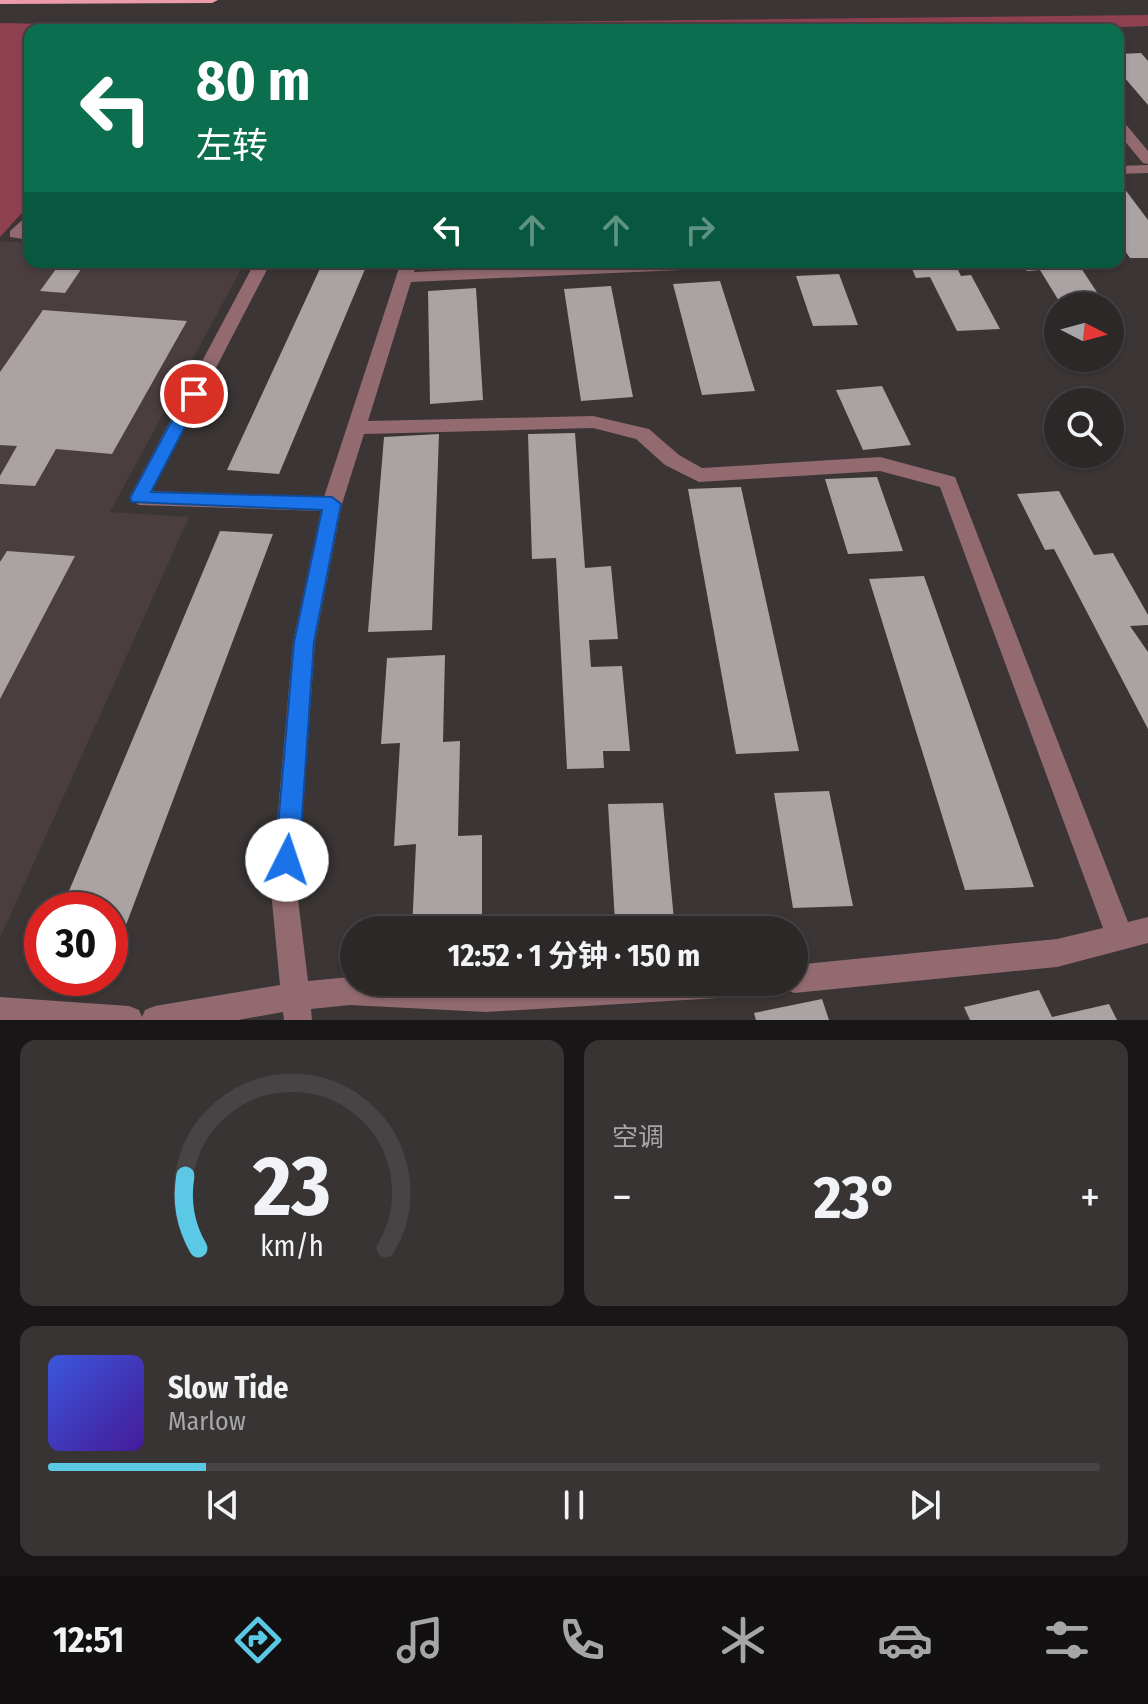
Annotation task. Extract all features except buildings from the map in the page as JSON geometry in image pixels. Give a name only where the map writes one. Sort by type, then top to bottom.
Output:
[{"type":"main road","points":[[0,1],[212,0]]},
{"type":"street","points":[[1124,131],[1148,160]]},
{"type":"street","points":[[1124,170],[1148,169]]},
{"type":"street","points":[[24,224],[15,234],[24,235]]},
{"type":"street","points":[[260,268],[139,498],[332,504]]},
{"type":"street","points":[[297,1008],[284,891],[304,642],[332,504],[406,270],[491,268]]},
{"type":"street","points":[[356,428],[593,422],[642,434],[672,460],[699,475],[880,464],[948,482],[1120,937]]},
{"type":"street","points":[[808,978],[1057,953],[1148,930]]},
{"type":"street","points":[[155,1020],[297,1008],[340,994]]},
{"type":"street","points":[[447,996],[519,996]]},
{"type":"street","points":[[0,1011],[129,1020]]},
{"type":"shaded area","points":[[1148,15],[1148,26],[1124,27],[1124,24],[324,24]]},
{"type":"shaded area","points":[[0,23],[47,24],[24,24],[24,211],[0,237]]},
{"type":"shaded area","points":[[0,241],[24,243],[24,268],[242,268],[110,512],[189,517],[0,938]]},
{"type":"route","points":[[194,394],[139,498],[332,504],[304,642],[287,860]]}]
